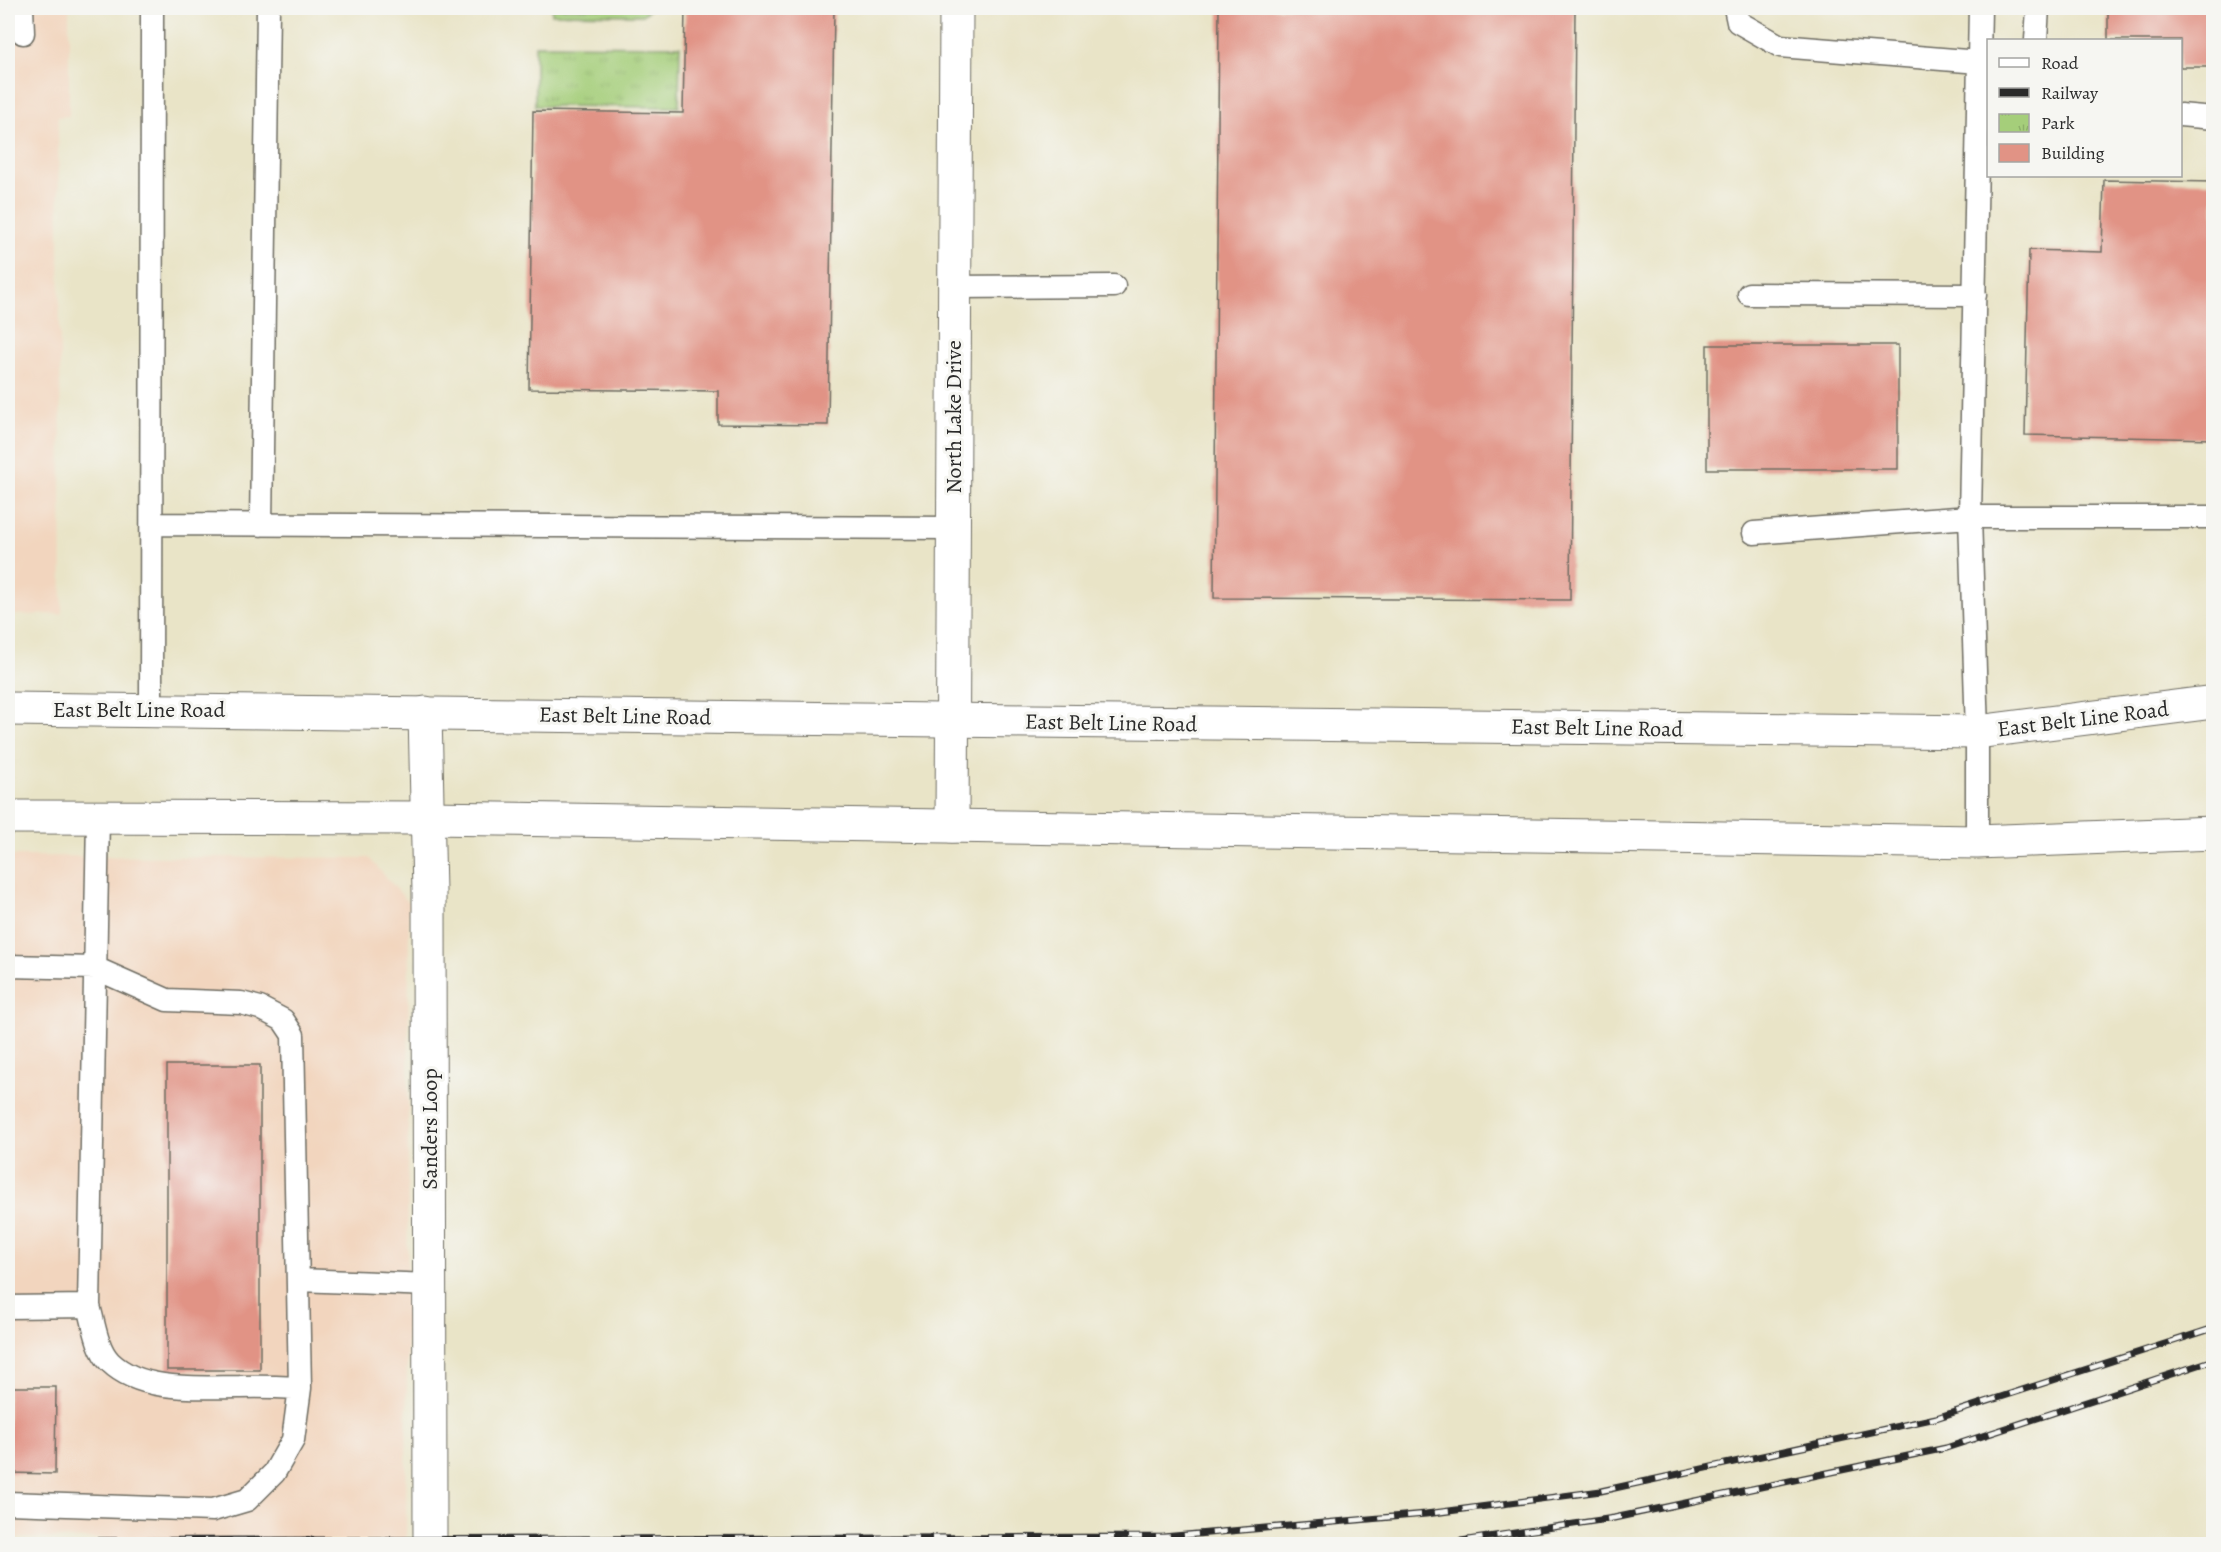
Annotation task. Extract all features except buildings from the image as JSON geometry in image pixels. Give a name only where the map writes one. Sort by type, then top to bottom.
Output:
[{"type":"main road","name":"North Lake Drive","points":[[952,826],[956,8]]},
{"type":"main road","name":"East Belt Line Road","points":[[8,709],[1977,732],[2214,702]]},
{"type":"main road","name":"Sanders Loop","points":[[425,713],[429,819],[430,1545]]},
{"type":"main road","points":[[8,817],[429,819],[1977,842],[2214,833]]},
{"type":"lane","points":[[22,8],[23,33]]},
{"type":"lane","points":[[151,710],[152,8]]},
{"type":"lane","points":[[261,525],[268,8]]},
{"type":"lane","points":[[1735,8],[1738,22],[1780,46],[1979,62]]},
{"type":"lane","points":[[1977,842],[1977,732],[1970,517],[1975,295],[1983,101],[1979,62],[1980,8]]},
{"type":"lane","points":[[2037,39],[2038,8]]},
{"type":"lane","points":[[2182,115],[2214,118]]},
{"type":"lane","points":[[954,287],[1114,286]]},
{"type":"lane","points":[[1749,294],[1975,295]]},
{"type":"lane","points":[[1754,533],[1970,517],[2214,517]]},
{"type":"lane","points":[[152,524],[953,528]]},
{"type":"lane","points":[[98,817],[89,1306],[99,1342],[110,1361],[125,1373],[164,1386],[300,1388]]},
{"type":"lane","points":[[8,966],[95,968],[167,1000],[241,1003],[260,1008],[283,1020],[293,1035],[300,1388],[293,1440],[274,1473],[247,1500],[213,1510],[8,1503]]},
{"type":"lane","points":[[298,1280],[430,1285]]},
{"type":"lane","points":[[8,1306],[89,1306]]},
{"type":"shaded area","points":[[8,8],[69,8],[69,116],[58,117],[62,614],[8,615]]},
{"type":"shaded area","points":[[8,856],[369,858],[409,903],[406,1542],[8,1538]]},
{"type":"green space","points":[[552,8],[652,8],[642,15],[552,14]]},
{"type":"green space","points":[[535,45],[680,46],[679,107],[535,106]]},
{"type":"railway","points":[[8,1541],[1163,1537],[1426,1514],[1601,1491],[1936,1418],[2214,1328]]},
{"type":"railway","points":[[1441,1544],[1614,1518],[1946,1448],[2214,1360]]}]
